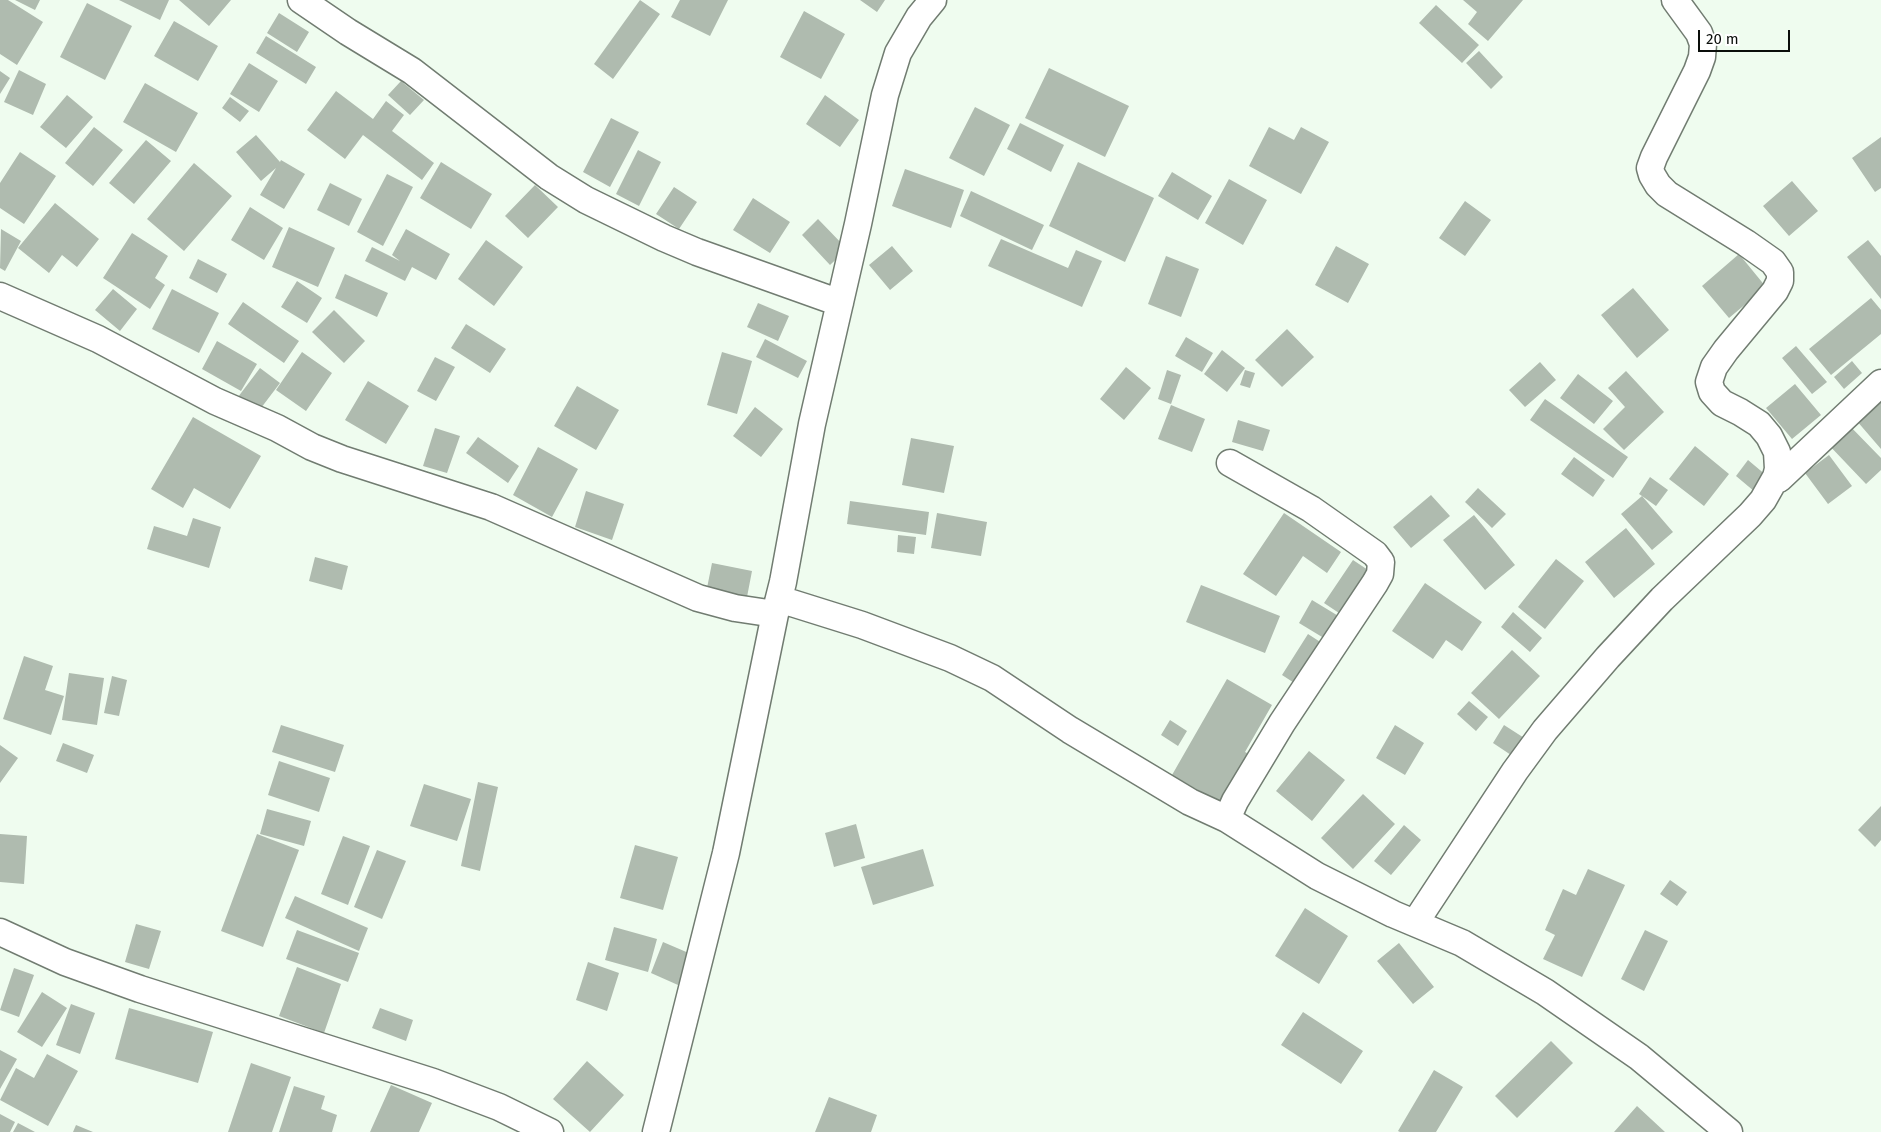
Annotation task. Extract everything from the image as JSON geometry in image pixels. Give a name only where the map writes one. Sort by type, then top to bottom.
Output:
[{"type":"street","points":[[302,0],[348,32],[412,71],[549,177],[586,200],[697,252],[840,302]]},
{"type":"street","points":[[656,1132],[728,844],[812,424],[885,95],[898,53],[919,18],[933,0]]},
{"type":"street","points":[[1415,923],[1515,771],[1546,730],[1603,663],[1662,599],[1750,515],[1763,500],[1776,477],[1778,469],[1777,452],[1769,436],[1759,424],[1722,403],[1712,392],[1709,382],[1714,367],[1726,350],[1775,291],[1780,281],[1780,272],[1773,262],[1763,254],[1667,194],[1658,185],[1650,168],[1698,71],[1702,57],[1703,44],[1699,33],[1675,0]]},
{"type":"street","points":[[0,296],[98,339],[215,401],[277,428],[312,447],[342,459],[491,507],[698,598],[735,608],[777,606],[862,625],[950,658],[992,678],[1070,730],[1182,798],[1227,819],[1318,876],[1392,914],[1462,943],[1545,992],[1640,1057],[1729,1132]]},
{"type":"street","points":[[1776,477],[1779,479],[1881,383]]},
{"type":"street","points":[[1227,819],[1235,801],[1282,722],[1380,574],[1381,562],[1375,554],[1311,509],[1230,463]]},
{"type":"street","points":[[0,932],[64,962],[433,1082],[499,1107],[550,1132]]},
{"type":"building","points":[[0,0],[8,0],[43,22],[17,65],[0,54]]},
{"type":"building","points":[[15,0],[40,0],[35,10]]},
{"type":"building","points":[[119,0],[169,0],[160,20]]},
{"type":"building","points":[[179,0],[231,0],[209,26]]},
{"type":"building","points":[[640,0],[660,14],[613,79],[594,64]]},
{"type":"building","points":[[680,0],[728,0],[710,36],[671,17]]},
{"type":"building","points":[[860,0],[885,0],[877,12]]},
{"type":"building","points":[[1463,0],[1523,0],[1488,41],[1468,24],[1477,12]]},
{"type":"building","points":[[87,3],[132,26],[105,80],[60,57]]},
{"type":"building","points":[[1436,5],[1479,45],[1462,63],[1419,23]]},
{"type":"building","points":[[804,11],[845,34],[821,79],[780,57]]},
{"type":"building","points":[[279,13],[309,32],[297,52],[267,33]]},
{"type":"building","points":[[174,21],[218,46],[198,81],[154,56]]},
{"type":"building","points":[[266,36],[316,67],[306,84],[256,53]]},
{"type":"building","points":[[1479,51],[1503,77],[1491,89],[1466,63]]},
{"type":"building","points":[[249,63],[278,81],[259,112],[230,94]]},
{"type":"building","points":[[1049,68],[1129,106],[1105,157],[1025,118]]},
{"type":"building","points":[[19,70],[46,84],[33,115],[4,102]]},
{"type":"building","points":[[0,71],[10,78],[0,94]]},
{"type":"building","points":[[401,81],[424,100],[410,115],[388,95]]},
{"type":"building","points":[[145,83],[198,113],[176,152],[123,122]]},
{"type":"building","points":[[336,91],[373,119],[386,101],[404,115],[392,131],[434,163],[422,180],[363,135],[345,159],[307,130]]},
{"type":"building","points":[[67,95],[93,117],[66,148],[40,127]]},
{"type":"building","points":[[825,95],[859,120],[840,147],[806,124]]},
{"type":"building","points":[[230,97],[249,111],[240,122],[222,108]]},
{"type":"building","points":[[975,107],[1010,125],[984,176],[949,158]]},
{"type":"building","points":[[611,118],[639,132],[610,187],[583,172]]},
{"type":"building","points":[[1020,123],[1064,145],[1051,172],[1007,149]]},
{"type":"building","points":[[94,127],[123,150],[93,186],[65,163]]},
{"type":"building","points":[[1269,127],[1294,140],[1301,127],[1329,142],[1301,194],[1249,166]]},
{"type":"building","points":[[256,135],[280,162],[281,160],[305,174],[284,209],[260,195],[276,168],[261,181],[236,152]]},
{"type":"building","points":[[1881,137],[1881,188],[1875,192],[1852,158]]},
{"type":"building","points":[[146,140],[171,161],[134,204],[109,183]]},
{"type":"building","points":[[638,150],[661,162],[639,206],[616,194]]},
{"type":"building","points":[[20,152],[56,176],[24,224],[0,208],[0,183]]},
{"type":"building","points":[[441,162],[492,194],[471,229],[420,198]]},
{"type":"building","points":[[1078,162],[1154,198],[1125,262],[1049,226]]},
{"type":"building","points":[[194,163],[232,196],[184,251],[147,219]]},
{"type":"building","points":[[905,169],[964,190],[951,228],[892,206]]},
{"type":"building","points":[[1172,172],[1212,196],[1198,220],[1158,196]]},
{"type":"building","points":[[387,174],[413,187],[383,246],[357,232]]},
{"type":"building","points":[[1229,179],[1267,200],[1243,245],[1205,223]]},
{"type":"building","points":[[1792,181],[1818,211],[1789,236],[1763,206]]},
{"type":"building","points":[[330,183],[362,199],[349,226],[317,210]]},
{"type":"building","points":[[535,185],[558,207],[528,238],[505,216]]},
{"type":"building","points":[[674,187],[697,202],[679,229],[656,214]]},
{"type":"building","points":[[971,191],[1044,225],[1032,250],[960,216]]},
{"type":"building","points":[[753,198],[790,222],[770,253],[733,230]]},
{"type":"building","points":[[1465,201],[1491,220],[1465,256],[1439,238]]},
{"type":"building","points":[[55,203],[99,239],[77,267],[62,255],[49,273],[18,248]]},
{"type":"building","points":[[250,207],[283,228],[264,260],[231,240]]},
{"type":"building","points":[[818,219],[847,249],[830,265],[802,235]]},
{"type":"building","points":[[289,227],[335,248],[318,287],[272,267]]},
{"type":"building","points":[[1,229],[21,241],[5,271],[0,268]]},
{"type":"building","points":[[406,229],[450,254],[436,280],[412,267],[405,281],[365,261],[372,247],[400,261],[392,255]]},
{"type":"building","points":[[132,233],[168,256],[155,278],[165,285],[150,309],[103,278]]},
{"type":"building","points":[[1001,239],[1068,268],[1076,250],[1102,261],[1082,307],[988,266]]},
{"type":"building","points":[[486,240],[523,267],[494,306],[458,279]]},
{"type":"building","points":[[1868,240],[1881,256],[1881,299],[1847,257]]},
{"type":"building","points":[[892,246],[913,271],[890,290],[869,265]]},
{"type":"building","points":[[1336,246],[1369,264],[1348,303],[1315,285]]},
{"type":"building","points":[[1739,254],[1766,287],[1729,318],[1702,286]]},
{"type":"building","points":[[1166,256],[1199,269],[1181,317],[1148,304]]},
{"type":"building","points":[[198,259],[227,274],[217,293],[189,278]]},
{"type":"building","points":[[345,274],[388,293],[377,317],[335,298]]},
{"type":"building","points":[[297,281],[322,298],[307,323],[281,307]]},
{"type":"building","points":[[1633,288],[1669,330],[1637,358],[1601,315]]},
{"type":"building","points":[[113,289],[137,309],[120,331],[95,310]]},
{"type":"building","points":[[172,289],[219,313],[199,353],[152,329]]},
{"type":"building","points":[[1871,298],[1881,310],[1881,334],[1831,375],[1809,349]]},
{"type":"building","points":[[243,302],[299,341],[284,363],[228,324]]},
{"type":"building","points":[[758,303],[789,316],[778,341],[747,327]]},
{"type":"building","points":[[334,310],[365,341],[344,363],[312,332]]},
{"type":"building","points":[[466,324],[506,349],[490,373],[451,348]]},
{"type":"building","points":[[1287,329],[1314,357],[1282,387],[1255,360]]},
{"type":"building","points":[[1186,337],[1213,353],[1202,372],[1175,356]]},
{"type":"building","points":[[765,339],[807,361],[798,378],[756,357]]},
{"type":"building","points":[[217,341],[257,364],[241,391],[202,369]]},
{"type":"building","points":[[1796,346],[1827,382],[1812,394],[1782,358]]},
{"type":"building","points":[[1222,350],[1245,368],[1227,392],[1204,374]]},
{"type":"building","points":[[302,352],[332,373],[306,411],[276,390]]},
{"type":"building","points":[[722,352],[752,361],[737,414],[707,405]]},
{"type":"building","points":[[435,357],[455,367],[436,401],[417,391]]},
{"type":"building","points":[[1852,361],[1862,373],[1844,389],[1834,377]]},
{"type":"building","points":[[1540,362],[1556,380],[1525,407],[1509,390]]},
{"type":"building","points":[[1126,367],[1151,388],[1124,420],[1100,399]]},
{"type":"building","points":[[260,368],[280,383],[258,412],[238,397]]},
{"type":"building","points":[[1167,370],[1181,375],[1171,404],[1158,399]]},
{"type":"building","points":[[1245,370],[1255,373],[1250,388],[1240,385]]},
{"type":"building","points":[[1626,371],[1664,412],[1624,450],[1603,429],[1625,407],[1608,388]]},
{"type":"building","points":[[1578,374],[1613,401],[1594,424],[1560,398]]},
{"type":"building","points":[[368,381],[409,406],[386,444],[345,420]]},
{"type":"building","points":[[1795,384],[1821,415],[1792,439],[1766,408]]},
{"type":"building","points":[[577,386],[619,410],[596,450],[554,426]]},
{"type":"building","points":[[1881,393],[1881,449],[1850,413]]},
{"type":"building","points":[[1545,399],[1628,457],[1613,478],[1530,420]]},
{"type":"building","points":[[1171,405],[1205,419],[1192,452],[1158,439]]},
{"type":"building","points":[[755,407],[783,429],[761,457],[733,436]]},
{"type":"building","points":[[193,417],[261,456],[230,509],[194,488],[183,508],[151,489]]},
{"type":"building","points":[[1238,420],[1270,430],[1263,451],[1232,442]]},
{"type":"building","points":[[1846,422],[1881,458],[1881,470],[1866,484],[1826,442]]},
{"type":"building","points":[[435,428],[460,436],[447,473],[423,466]]},
{"type":"building","points":[[478,437],[519,466],[508,483],[466,453]]},
{"type":"building","points":[[911,438],[954,446],[944,493],[902,485]]},
{"type":"building","points":[[1695,446],[1729,474],[1704,506],[1669,479]]},
{"type":"building","points":[[538,447],[578,469],[552,517],[513,495]]},
{"type":"building","points":[[1829,455],[1852,486],[1828,504],[1805,473]]},
{"type":"building","points":[[1574,457],[1605,480],[1593,497],[1561,474]]},
{"type":"building","points":[[1748,460],[1773,481],[1761,497],[1736,476]]},
{"type":"building","points":[[1650,477],[1668,490],[1656,506],[1639,494]]},
{"type":"building","points":[[1478,488],[1506,514],[1492,528],[1465,502]]},
{"type":"building","points":[[586,491],[624,504],[612,540],[575,527]]},
{"type":"building","points":[[1431,495],[1450,516],[1411,548],[1393,527]]},
{"type":"building","points":[[1642,496],[1673,532],[1652,550],[1621,514]]},
{"type":"building","points":[[850,501],[929,512],[926,535],[847,524]]},
{"type":"building","points":[[937,513],[987,522],[981,556],[931,548]]},
{"type":"building","points":[[1284,513],[1341,552],[1327,573],[1303,556],[1276,596],[1243,574]]},
{"type":"building","points":[[1474,515],[1515,565],[1485,590],[1443,540]]},
{"type":"building","points":[[193,518],[221,527],[209,568],[147,549],[154,526],[187,536]]},
{"type":"building","points":[[1626,528],[1655,564],[1614,598],[1585,562]]},
{"type":"building","points":[[898,535],[916,537],[914,554],[897,552]]},
{"type":"building","points":[[315,557],[348,566],[342,590],[309,581]]},
{"type":"building","points":[[1556,559],[1584,581],[1545,629],[1518,607]]},
{"type":"building","points":[[1353,560],[1374,574],[1345,617],[1324,603]]},
{"type":"building","points":[[712,563],[752,571],[747,597],[707,588]]},
{"type":"building","points":[[1425,583],[1482,622],[1462,651],[1446,640],[1433,659],[1392,631]]},
{"type":"building","points":[[1201,585],[1280,616],[1265,653],[1186,622]]},
{"type":"building","points":[[1312,600],[1345,620],[1332,643],[1299,623]]},
{"type":"building","points":[[1513,612],[1542,638],[1530,652],[1501,627]]},
{"type":"building","points":[[1308,634],[1328,647],[1302,688],[1282,675]]},
{"type":"building","points":[[1512,650],[1540,676],[1499,719],[1471,693]]},
{"type":"building","points":[[24,656],[53,666],[45,690],[64,696],[51,735],[3,719]]},
{"type":"building","points":[[69,673],[104,678],[97,725],[62,720]]},
{"type":"building","points":[[112,676],[127,680],[119,716],[104,713]]},
{"type":"building","points":[[1227,679],[1272,705],[1245,752],[1262,761],[1231,809],[1172,775]]},
{"type":"building","points":[[1469,701],[1488,717],[1476,731],[1457,714]]},
{"type":"building","points":[[1170,720],[1187,731],[1178,746],[1161,735]]},
{"type":"building","points":[[281,725],[344,745],[335,772],[272,752]]},
{"type":"building","points":[[1395,725],[1424,743],[1405,775],[1376,758]]},
{"type":"building","points":[[1504,725],[1532,743],[1520,761],[1493,743]]},
{"type":"building","points":[[63,743],[94,755],[87,773],[56,761]]},
{"type":"building","points":[[0,745],[18,758],[0,783]]},
{"type":"building","points":[[1309,751],[1345,780],[1312,821],[1276,791]]},
{"type":"building","points":[[279,761],[330,778],[319,812],[268,795]]},
{"type":"building","points":[[478,782],[498,787],[480,871],[461,866]]},
{"type":"building","points":[[424,784],[471,799],[457,841],[410,826]]},
{"type":"building","points":[[1363,794],[1395,824],[1353,869],[1321,838]]},
{"type":"building","points":[[1881,806],[1881,840],[1875,847],[1858,830]]},
{"type":"building","points":[[267,809],[311,821],[304,846],[260,834]]},
{"type":"building","points":[[856,824],[865,858],[834,867],[825,833]]},
{"type":"building","points":[[1404,825],[1421,840],[1391,875],[1374,861]]},
{"type":"building","points":[[0,834],[27,836],[24,884],[0,882]]},
{"type":"building","points":[[257,834],[299,850],[263,947],[221,931]]},
{"type":"building","points":[[343,836],[370,846],[348,905],[321,894]]},
{"type":"building","points":[[635,845],[678,857],[663,910],[620,898]]},
{"type":"building","points":[[923,849],[934,886],[873,905],[861,867]]},
{"type":"building","points":[[377,850],[406,861],[382,919],[354,907]]},
{"type":"building","points":[[1588,869],[1625,885],[1582,977],[1543,959],[1555,935],[1545,930],[1563,889],[1576,895]]},
{"type":"building","points":[[1670,880],[1687,892],[1677,906],[1660,894]]},
{"type":"building","points":[[295,896],[368,928],[359,951],[285,918]]},
{"type":"building","points":[[1305,908],[1348,936],[1319,984],[1275,956]]},
{"type":"building","points":[[136,924],[161,931],[149,969],[125,962]]},
{"type":"building","points":[[614,927],[657,939],[648,972],[605,960]]},
{"type":"building","points":[[297,930],[359,953],[348,982],[286,959]]},
{"type":"building","points":[[1645,930],[1668,941],[1644,991],[1621,979]]},
{"type":"building","points":[[663,942],[691,954],[678,985],[651,973]]},
{"type":"building","points":[[1399,943],[1434,987],[1413,1004],[1377,961]]},
{"type":"building","points":[[588,962],[619,973],[607,1011],[576,1000]]},
{"type":"building","points":[[297,967],[341,984],[324,1033],[279,1016]]},
{"type":"building","points":[[14,968],[34,975],[19,1017],[0,1010]]},
{"type":"building","points":[[42,992],[67,1008],[42,1047],[17,1032]]},
{"type":"building","points":[[71,1004],[95,1013],[80,1054],[56,1045]]},
{"type":"building","points":[[129,1008],[213,1032],[198,1083],[115,1059]]},
{"type":"building","points":[[380,1008],[413,1020],[406,1041],[372,1028]]},
{"type":"building","points":[[1303,1012],[1363,1051],[1341,1084],[1281,1045]]},
{"type":"building","points":[[1551,1041],[1573,1063],[1517,1118],[1495,1096]]},
{"type":"building","points":[[0,1050],[17,1059],[0,1089]]},
{"type":"building","points":[[47,1054],[78,1071],[48,1126],[0,1100],[16,1068],[34,1078]]},
{"type":"building","points":[[587,1061],[624,1095],[590,1132],[553,1099]]},
{"type":"building","points":[[251,1063],[291,1077],[272,1132],[228,1132]]},
{"type":"building","points":[[1434,1070],[1463,1087],[1436,1132],[1398,1131]]},
{"type":"building","points":[[391,1085],[432,1103],[419,1132],[370,1132]]},
{"type":"building","points":[[294,1086],[325,1096],[321,1109],[337,1115],[332,1132],[279,1132]]},
{"type":"building","points":[[829,1097],[877,1115],[871,1132],[815,1132]]},
{"type":"building","points":[[1637,1106],[1665,1132],[1614,1132]]},
{"type":"building","points":[[0,1114],[15,1122],[10,1132],[0,1132]]},
{"type":"building","points":[[18,1123],[35,1132],[13,1132]]},
{"type":"building","points":[[76,1125],[93,1132],[73,1132]]}]
